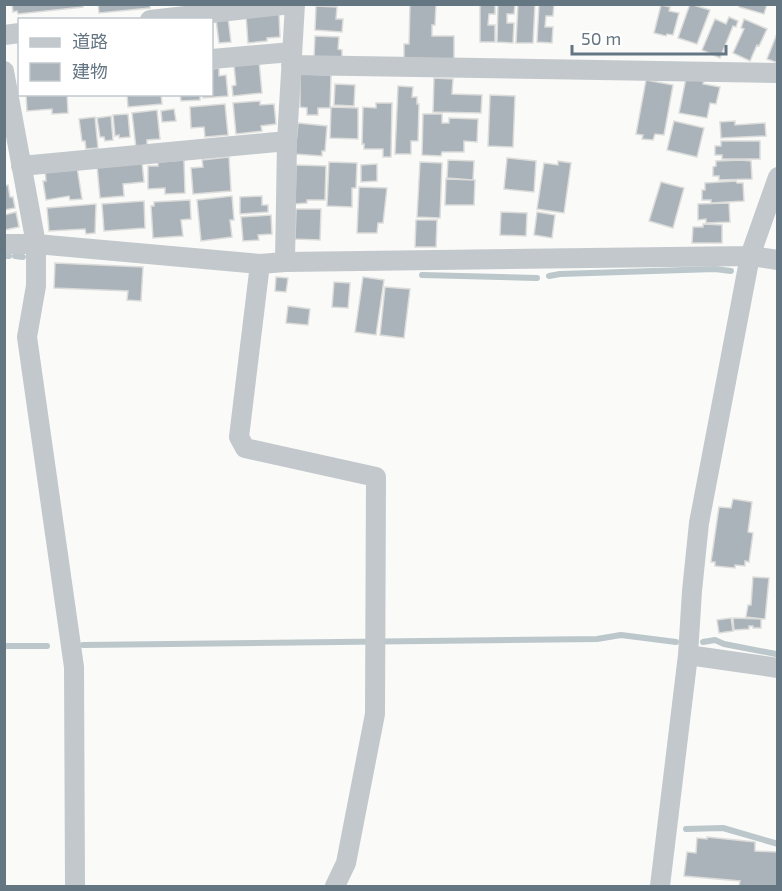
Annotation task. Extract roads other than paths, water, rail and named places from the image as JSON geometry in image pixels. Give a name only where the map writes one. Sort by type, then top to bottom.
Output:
[{"type":"street","points":[[168,18],[293,4],[285,262]]},
{"type":"street","points":[[213,59],[292,58],[777,73]]},
{"type":"street","points":[[10,74],[9,125],[21,166],[36,244],[36,286],[27,337],[74,667],[75,886]]},
{"type":"street","points":[[21,166],[287,141]]},
{"type":"street","points":[[660,886],[688,655],[699,523],[750,256],[777,177]]},
{"type":"street","points":[[4,244],[36,244],[260,264],[750,256],[777,260]]},
{"type":"street","points":[[260,264],[239,437],[245,448],[376,477],[375,714],[346,862],[336,886]]},
{"type":"street","points":[[688,655],[777,668]]},
{"type":"waterway","points":[[4,256],[9,256]]},
{"type":"waterway","points":[[15,256],[23,257]]},
{"type":"waterway","points":[[549,276],[715,269],[731,271]]},
{"type":"waterway","points":[[422,275],[537,278]]},
{"type":"waterway","points":[[83,645],[597,639],[621,635],[676,642]]},
{"type":"waterway","points":[[703,642],[715,640],[724,644],[776,654]]},
{"type":"waterway","points":[[4,646],[47,646]]},
{"type":"waterway","points":[[686,829],[723,828],[778,844]]}]
